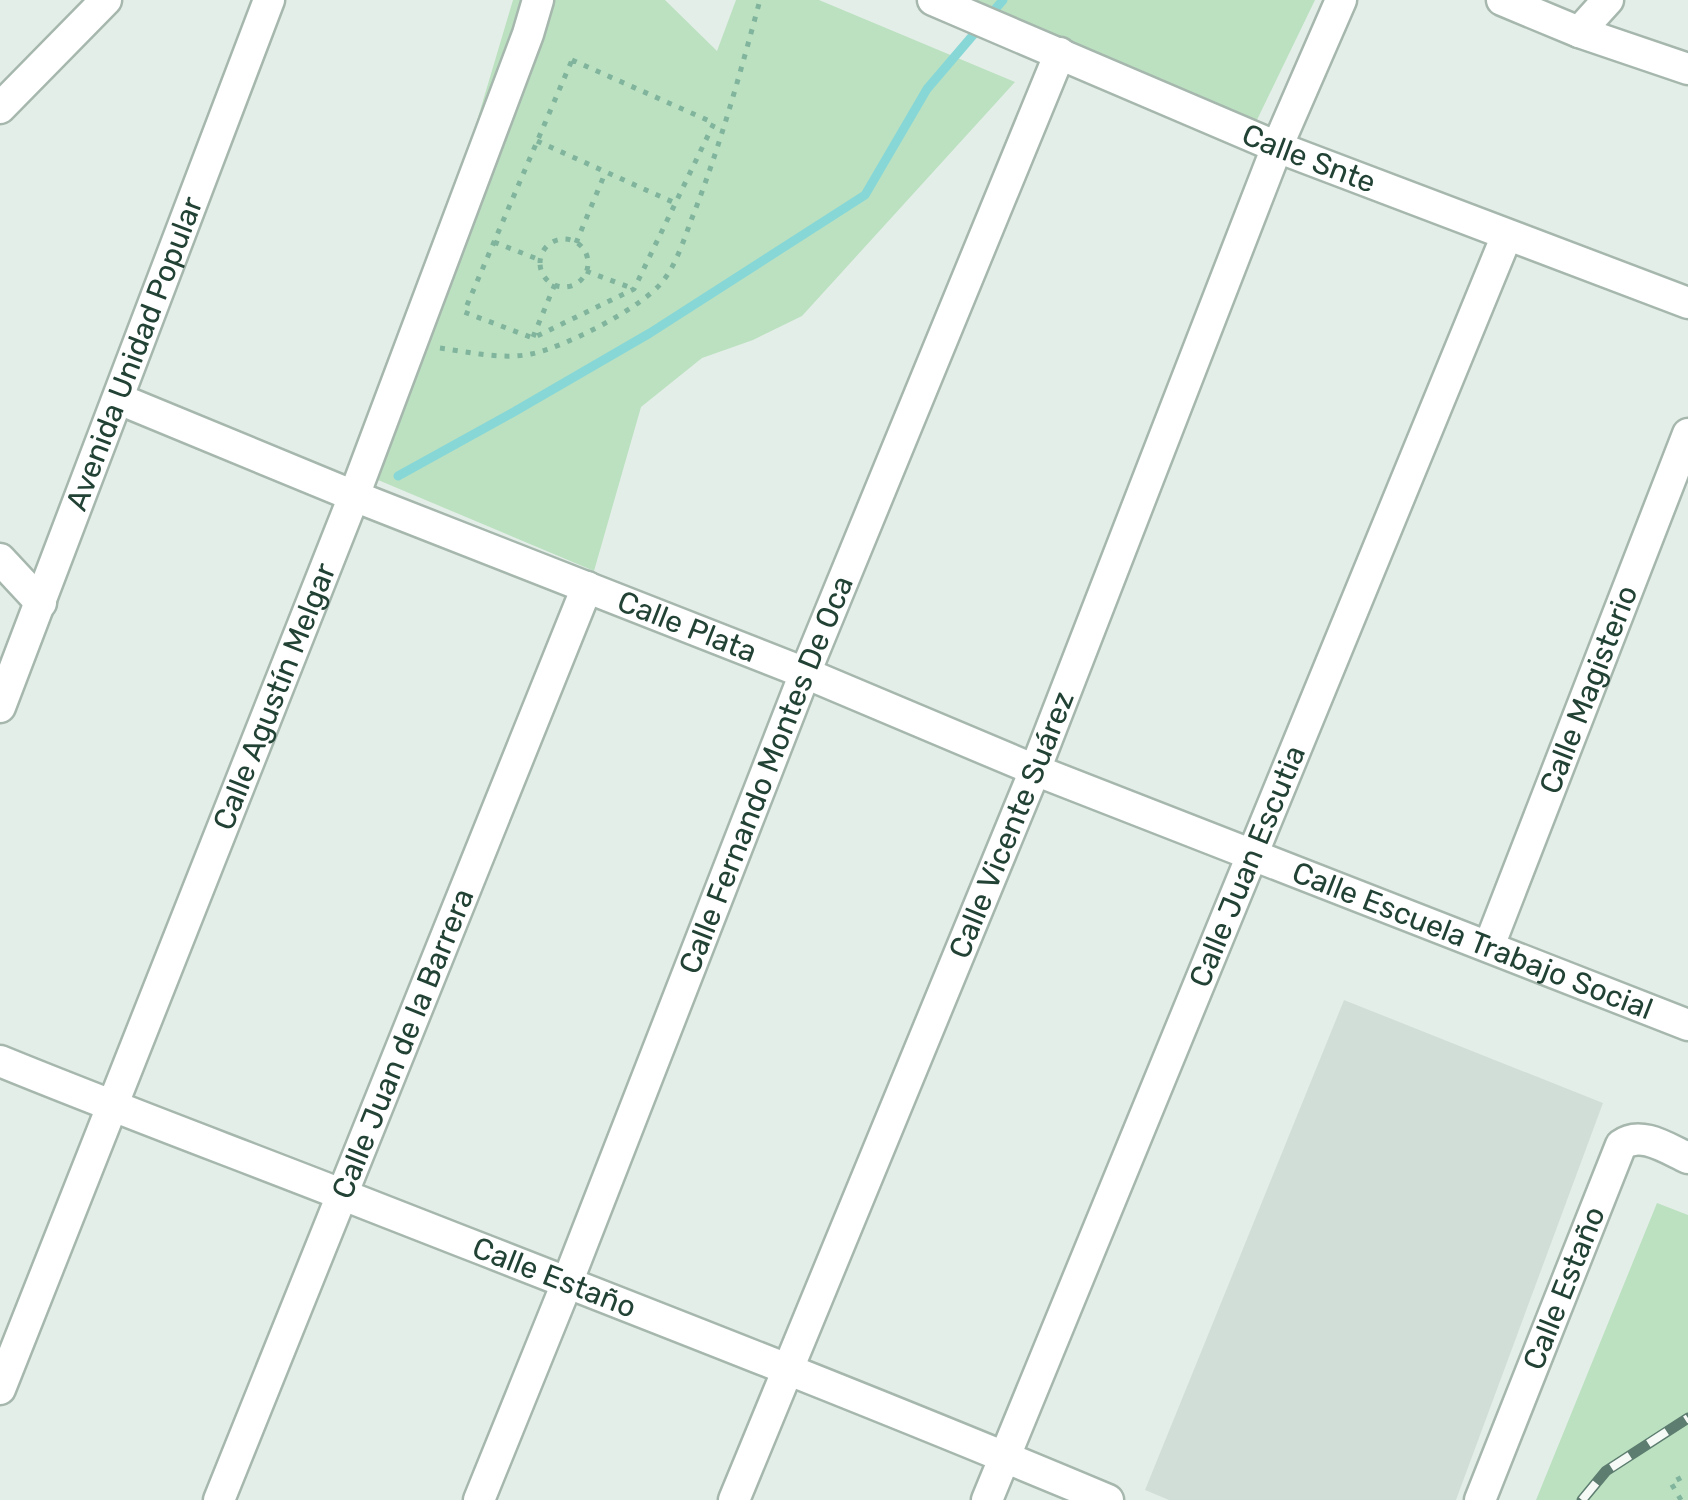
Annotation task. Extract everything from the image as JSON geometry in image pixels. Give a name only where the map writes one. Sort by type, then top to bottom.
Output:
[{"type":"street","points":[[0,108],[106,0]]},
{"type":"street","name":"Avenida Unidad Popular","points":[[0,708],[269,0]]},
{"type":"street","name":"Calle Agustín Melgar","points":[[0,1390],[354,496],[538,0]]},
{"type":"street","name":"Calle Vicente Suárez","points":[[734,1500],[1035,770],[1277,148],[1341,0]]},
{"type":"street","points":[[1502,0],[1688,70]]},
{"type":"street","points":[[1579,32],[1608,0]]},
{"type":"street","name":"Calle Snte","points":[[937,2],[1277,148],[1688,303]]},
{"type":"street","name":"Calle Fernando Montes De Oca","points":[[480,1500],[805,673],[1060,54]]},
{"type":"street","name":"Calle Juan Escutia","points":[[987,1500],[1508,235]]},
{"type":"street","name":"Calle Plata","points":[[119,399],[805,673],[1035,770],[1254,854]]},
{"type":"street","name":"Calle Magisterio","points":[[1489,946],[1688,434]]},
{"type":"street","points":[[0,559],[41,602]]},
{"type":"street","name":"Calle Juan de la Barrera","points":[[219,1500],[587,588]]},
{"type":"street","name":"Calle Escuela Trabajo Social","points":[[1254,854],[1489,946],[1685,1015]]},
{"type":"street","name":"Calle Estaño","points":[[0,1061],[1108,1500]]},
{"type":"street","name":"Calle Estaño","points":[[1480,1500],[1621,1146],[1634,1138],[1643,1139],[1688,1158]]},
{"type":"path","points":[[410,345],[505,356],[531,354],[578,336],[650,294],[675,262],[709,174],[760,0]]},
{"type":"path","points":[[572,60],[714,123],[675,203],[634,289],[533,338],[464,312],[572,60]]},
{"type":"path","points":[[537,141],[675,203]]},
{"type":"path","points":[[576,242],[606,170]]},
{"type":"path","points":[[569,239],[576,242],[586,255],[586,271],[577,282],[555,284],[543,275],[540,260],[547,246],[569,239]]},
{"type":"path","points":[[494,242],[540,260]]},
{"type":"path","points":[[586,271],[634,289]]},
{"type":"path","points":[[533,338],[555,284]]},
{"type":"path","points":[[1681,1500],[1672,1483],[1688,1474]]},
{"type":"shaded area","points":[[1344,1000],[1603,1103],[1456,1500],[1169,1500],[1145,1490]]},
{"type":"green space","points":[[513,0],[665,0],[717,51],[736,0],[819,0],[1015,82],[802,316],[753,340],[702,358],[641,407],[594,571],[371,477]]},
{"type":"green space","points":[[964,0],[1315,0],[1254,126]]},
{"type":"green space","points":[[1657,1203],[1688,1215],[1688,1500],[1536,1500]]},
{"type":"waterway","points":[[398,476],[650,333],[865,195],[927,89],[1003,0]]},
{"type":"railway","points":[[1582,1500],[1606,1471],[1688,1418]]}]
